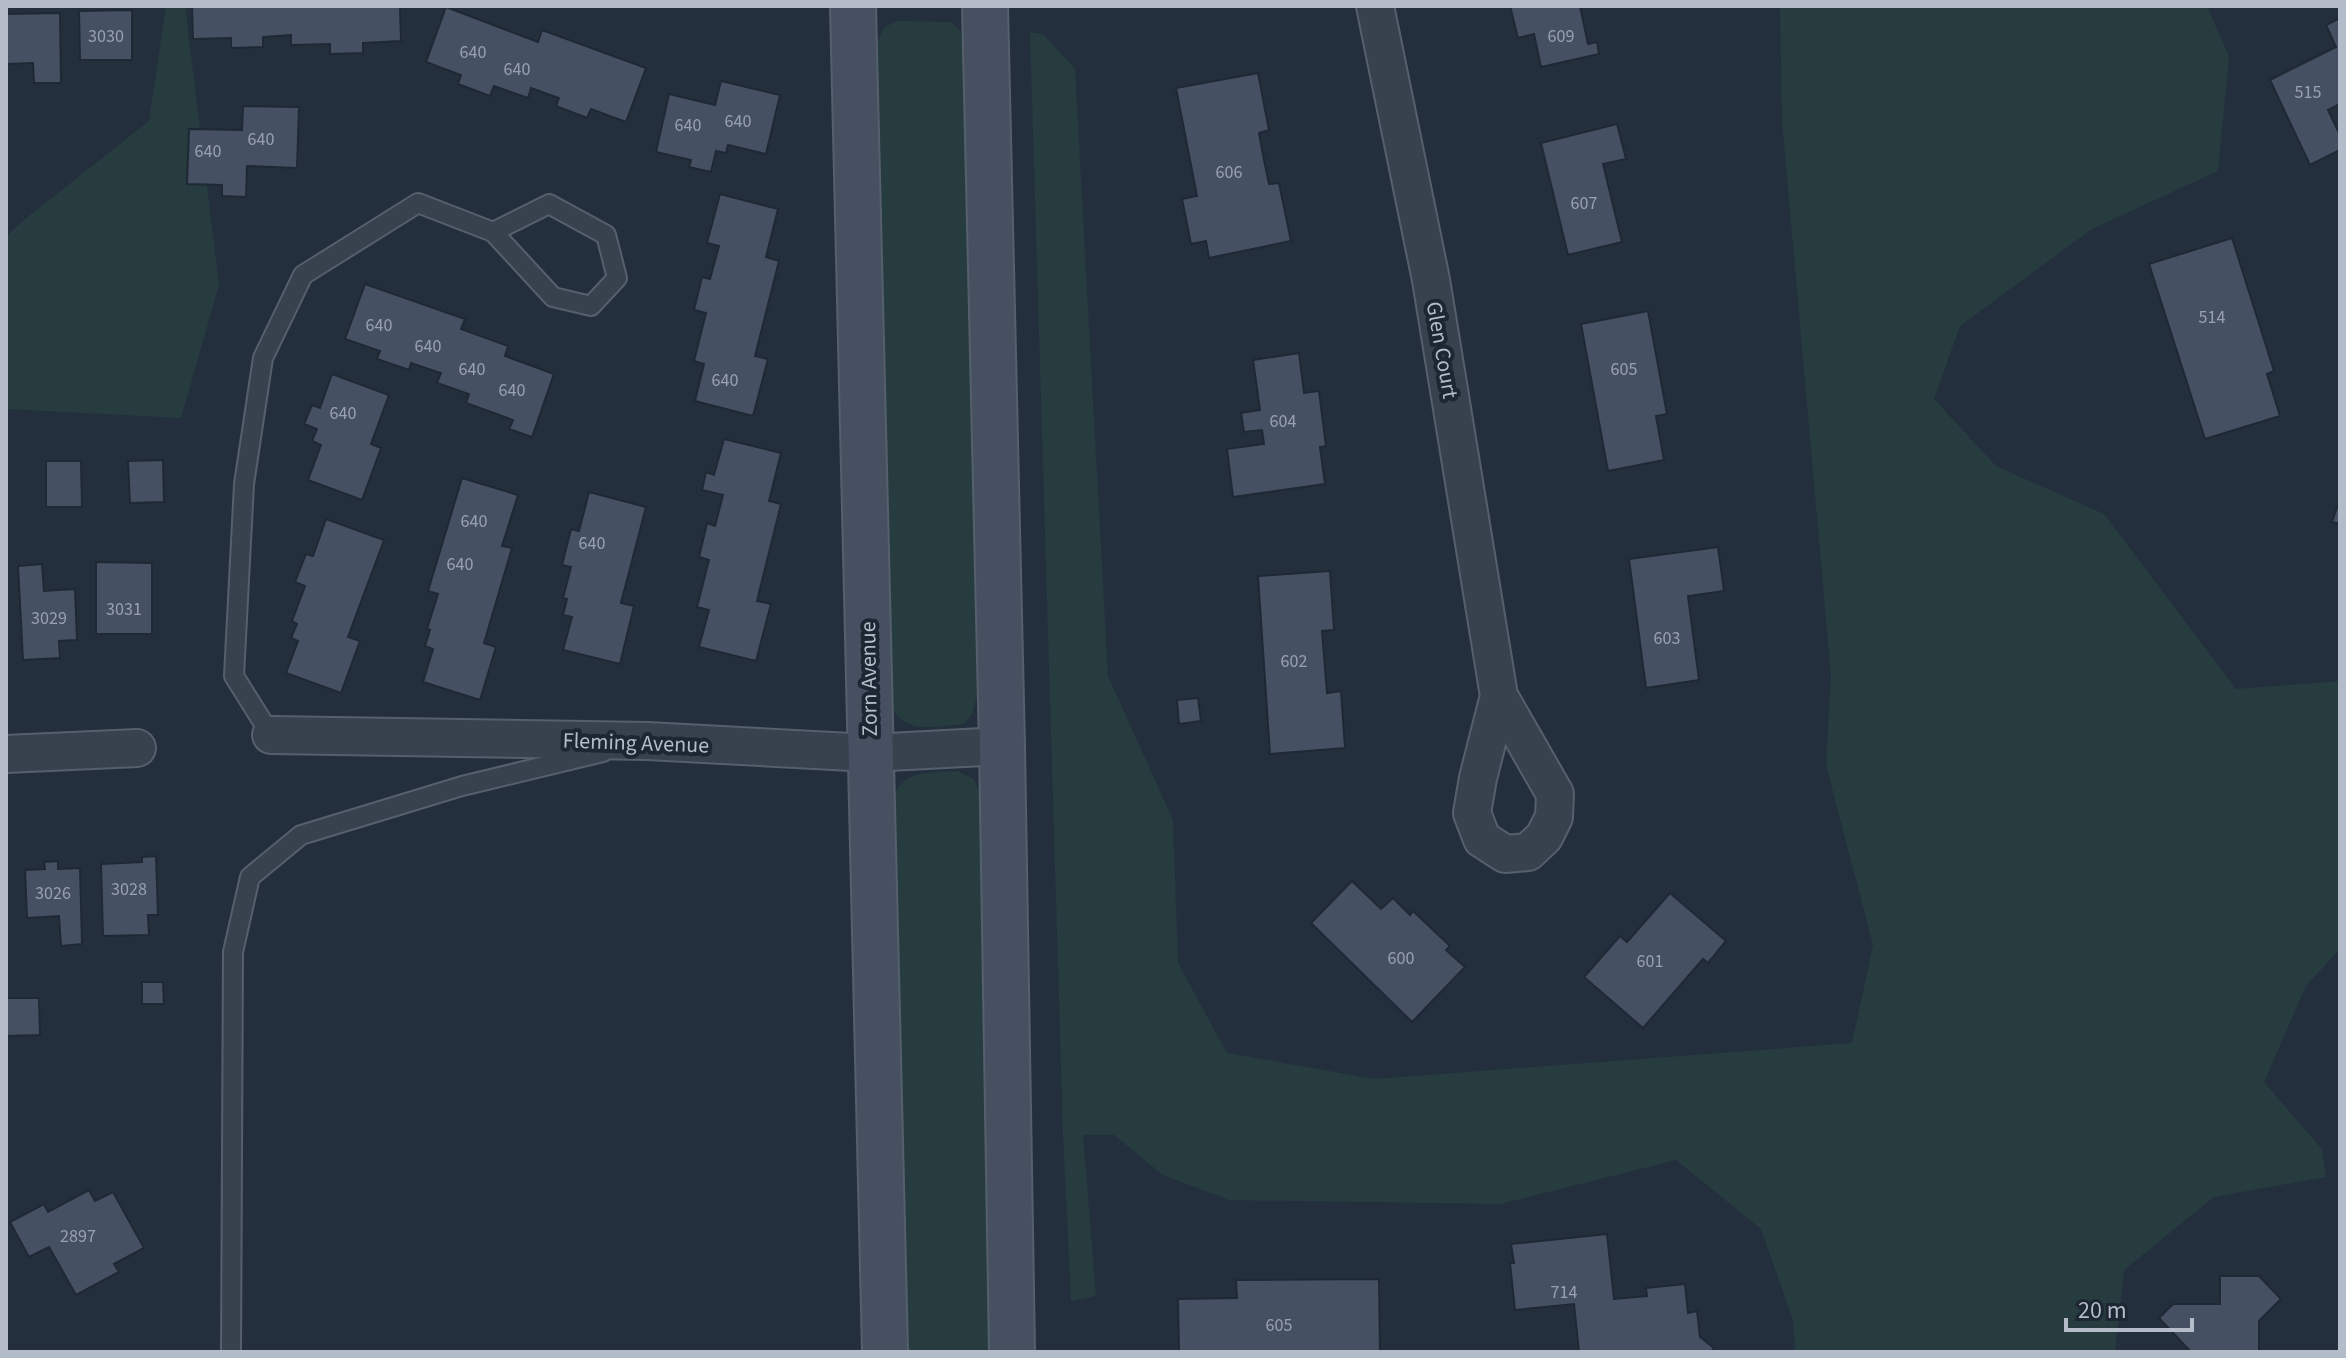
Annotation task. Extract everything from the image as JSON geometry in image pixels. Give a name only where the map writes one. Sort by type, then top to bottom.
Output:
[{"type":"main road","name":"Zorn Avenue","points":[[853,6],[885,1352]]},
{"type":"main road","points":[[985,6],[1012,1352]]},
{"type":"street","name":"Glen Court","points":[[1375,6],[1431,280],[1499,696]]},
{"type":"street","name":"Fleming Avenue","points":[[271,735],[648,741],[870,753],[1002,746]]},
{"type":"street","points":[[6,754],[137,748]]},
{"type":"lane","points":[[271,735],[234,676],[244,484],[263,358],[303,275],[418,203],[493,232],[553,297],[591,306],[617,278],[606,235],[549,204],[493,232]]},
{"type":"lane","points":[[231,1352],[233,952],[250,877],[301,835],[462,786],[648,741]]},
{"type":"green space","points":[[166,6],[185,6],[219,285],[181,418],[6,409],[6,237],[149,121]]},
{"type":"green space","points":[[1780,6],[2207,6],[2229,57],[2218,171],[2092,229],[1960,326],[1934,399],[1996,466],[2104,514],[2236,689],[2340,681],[2340,949],[2306,986],[2264,1082],[2322,1149],[2326,1177],[2214,1197],[2124,1270],[2115,1352],[1795,1352],[1793,1320],[1761,1229],[1676,1160],[1500,1204],[1229,1200],[1163,1175],[1114,1135],[1083,1135],[1096,1296],[1071,1301],[1063,1134],[1030,32],[1043,34],[1075,69],[1108,676],[1173,820],[1178,963],[1227,1053],[1374,1079],[1852,1043],[1873,945],[1826,765],[1831,676],[1782,121]]},
{"type":"green space","points":[[896,21],[951,22],[960,30],[964,45],[977,696],[972,714],[964,724],[934,727],[907,723],[893,710],[878,41],[884,28]]},
{"type":"green space","points":[[957,771],[974,779],[980,795],[992,1352],[903,1352],[892,800],[903,782],[910,778],[926,773]]},
{"type":"building","points":[[192,6],[400,6],[401,41],[363,43],[363,53],[330,54],[330,44],[291,45],[291,35],[263,37],[263,47],[231,48],[231,38],[193,39]]},
{"type":"building","points":[[1510,6],[1580,6],[1588,44],[1597,42],[1599,54],[1541,67],[1534,34],[1518,38]]},
{"type":"building","points":[[446,7],[538,42],[542,30],[646,68],[626,122],[591,109],[587,118],[556,106],[559,98],[531,88],[528,98],[494,86],[490,96],[458,84],[461,75],[426,62]]},
{"type":"building","points":[[132,10],[132,60],[80,60],[79,11]]},
{"type":"building","points":[[60,13],[61,83],[34,83],[33,63],[6,64],[6,14]]},
{"type":"building","points":[[2340,18],[2340,104],[2328,110],[2340,135],[2340,150],[2310,165],[2270,80],[2336,47],[2326,25]]},
{"type":"building","points":[[1258,73],[1269,130],[1259,133],[1264,160],[1269,184],[1279,183],[1291,241],[1209,258],[1206,241],[1191,244],[1182,199],[1197,196],[1176,88]]},
{"type":"building","points":[[721,81],[780,95],[766,154],[728,145],[726,153],[716,151],[711,172],[689,167],[691,160],[656,152],[669,94],[715,105]]},
{"type":"building","points":[[243,106],[299,107],[297,168],[247,166],[246,197],[222,196],[222,185],[187,184],[189,129],[242,130]]},
{"type":"building","points":[[1617,124],[1626,159],[1603,164],[1622,242],[1568,255],[1541,143]]},
{"type":"building","points":[[720,194],[778,209],[766,257],[779,261],[755,356],[768,359],[753,416],[695,401],[704,364],[694,361],[706,313],[694,310],[702,277],[710,279],[719,246],[707,243]]},
{"type":"building","points":[[2232,238],[2274,371],[2267,374],[2280,416],[2205,439],[2149,264]]},
{"type":"building","points":[[365,284],[465,319],[461,329],[508,346],[505,356],[554,374],[532,437],[509,429],[513,420],[466,403],[469,394],[437,383],[441,373],[411,363],[409,370],[377,359],[380,351],[345,339]]},
{"type":"building","points":[[1648,311],[1667,414],[1656,416],[1664,460],[1608,471],[1581,324]]},
{"type":"building","points":[[1299,353],[1304,393],[1319,391],[1326,446],[1320,447],[1325,484],[1233,497],[1227,449],[1264,444],[1262,430],[1244,432],[1241,413],[1260,410],[1253,360]]},
{"type":"building","points":[[332,374],[389,395],[371,444],[381,448],[362,500],[308,480],[321,445],[312,441],[317,429],[304,424],[312,405],[320,408]]},
{"type":"building","points":[[724,439],[781,453],[769,501],[781,504],[757,601],[771,604],[756,661],[699,647],[709,610],[697,607],[709,560],[699,557],[707,523],[715,526],[723,495],[702,490],[706,472],[714,475]]},
{"type":"building","points":[[163,460],[164,502],[130,503],[128,461]]},
{"type":"building","points":[[46,461],[81,461],[82,507],[46,507]]},
{"type":"building","points":[[462,478],[518,495],[502,546],[512,548],[484,643],[496,647],[480,700],[423,682],[433,649],[425,646],[430,630],[427,629],[438,594],[428,591]]},
{"type":"building","points":[[589,492],[646,507],[621,603],[634,606],[620,664],[563,650],[572,617],[563,615],[567,599],[563,598],[571,567],[562,565],[571,529],[579,531]]},
{"type":"building","points":[[2340,499],[2340,524],[2332,522]]},
{"type":"building","points":[[326,519],[384,540],[348,637],[360,641],[341,693],[286,673],[298,641],[291,638],[297,624],[292,621],[305,586],[295,582],[306,554],[313,556]]},
{"type":"building","points":[[1718,547],[1724,591],[1688,596],[1699,680],[1646,688],[1629,559]]},
{"type":"building","points":[[96,562],[152,563],[152,634],[96,634]]},
{"type":"building","points":[[42,564],[44,591],[75,589],[77,640],[59,641],[60,658],[23,660],[18,566]]},
{"type":"building","points":[[1330,571],[1334,630],[1322,631],[1327,693],[1341,691],[1345,748],[1270,754],[1258,576]]},
{"type":"building","points":[[1198,698],[1201,721],[1179,724],[1177,700]]},
{"type":"building","points":[[156,856],[158,915],[148,915],[149,935],[103,936],[101,864],[142,862],[142,857]]},
{"type":"building","points":[[58,861],[58,869],[80,868],[82,944],[61,946],[59,916],[27,918],[25,870],[45,869],[44,862]]},
{"type":"building","points":[[1352,881],[1381,909],[1393,898],[1410,915],[1413,911],[1450,946],[1446,950],[1465,967],[1412,1022],[1311,923]]},
{"type":"building","points":[[1670,893],[1726,941],[1708,963],[1703,959],[1643,1028],[1584,977],[1620,936],[1627,942]]},
{"type":"building","points":[[142,982],[163,982],[164,1004],[142,1004]]},
{"type":"building","points":[[6,998],[39,998],[40,1035],[6,1036]]},
{"type":"building","points":[[89,1190],[95,1201],[113,1192],[144,1248],[114,1264],[119,1272],[76,1295],[49,1247],[29,1257],[10,1222],[44,1204],[48,1212]]},
{"type":"building","points":[[1607,1234],[1614,1299],[1647,1296],[1646,1288],[1685,1284],[1688,1313],[1697,1311],[1700,1337],[1714,1348],[1711,1352],[1579,1352],[1574,1304],[1515,1310],[1511,1244]]},
{"type":"building","points":[[2220,1276],[2259,1276],[2281,1299],[2259,1321],[2259,1352],[2191,1352],[2159,1318],[2173,1304],[2220,1304]]},
{"type":"building","points":[[1379,1279],[1380,1352],[1179,1352],[1178,1299],[1237,1298],[1236,1280]]}]
